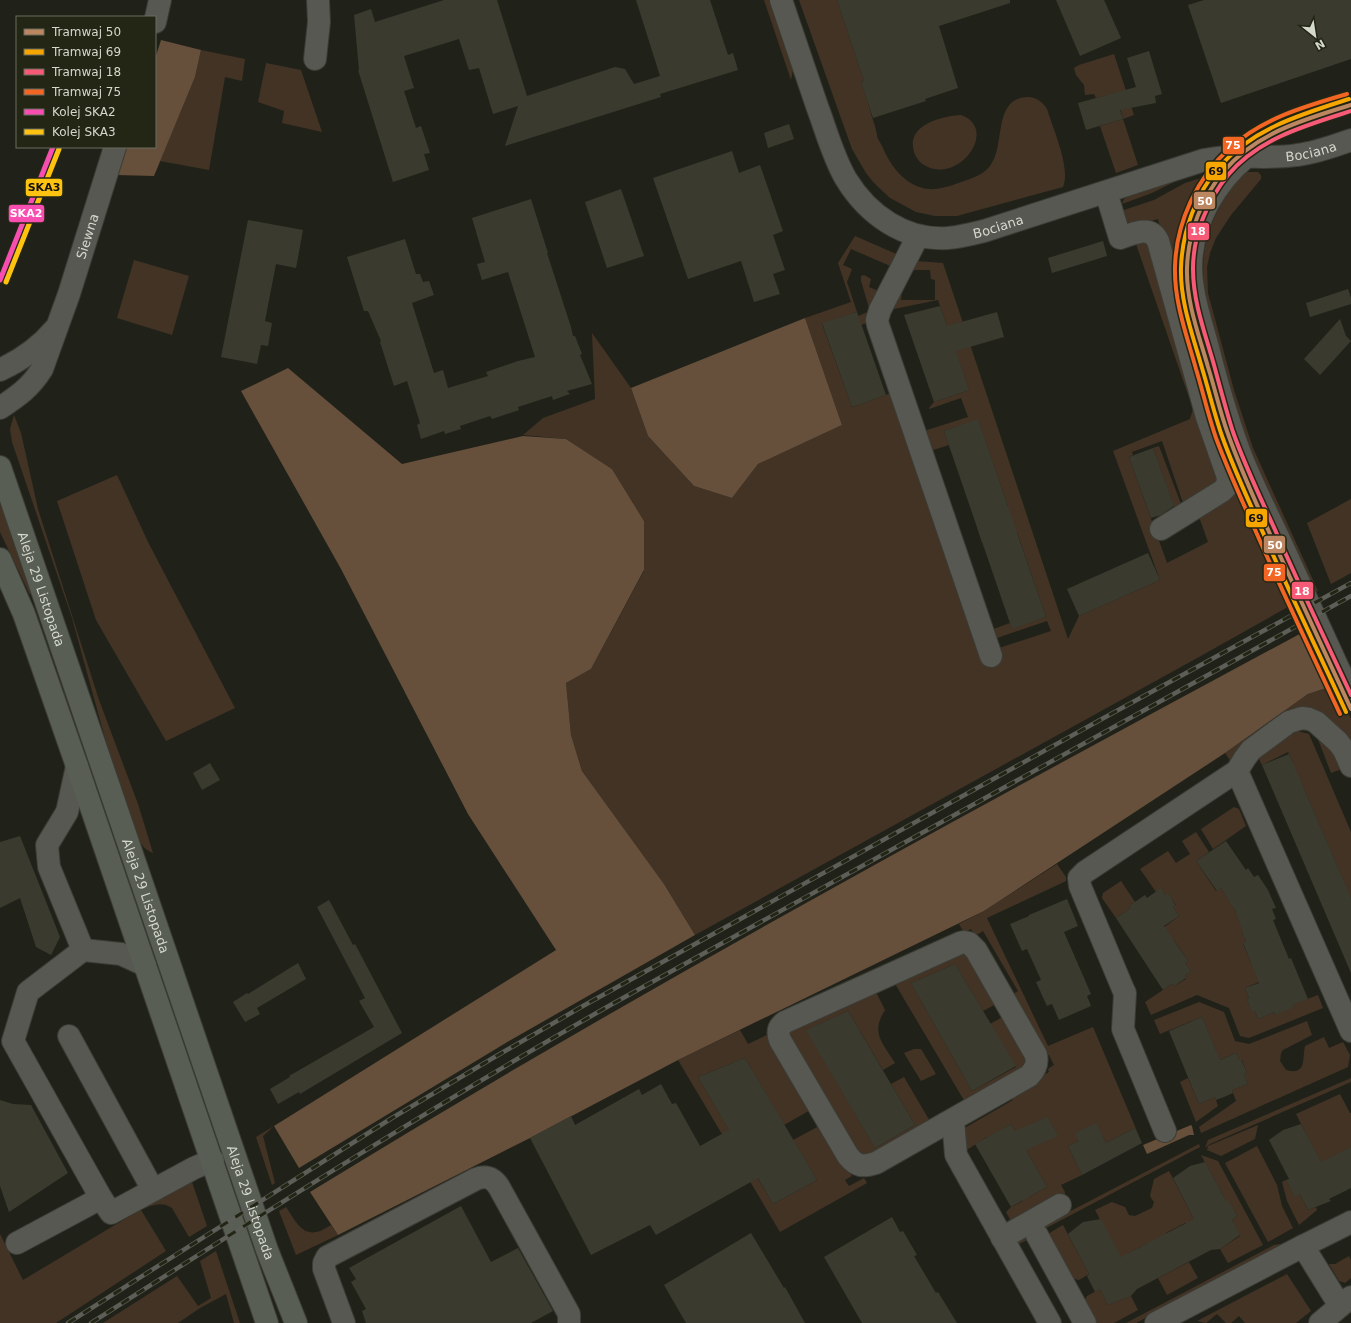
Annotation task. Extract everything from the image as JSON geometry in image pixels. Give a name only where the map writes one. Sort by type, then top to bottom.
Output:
[{"type":"main road","name":"Aleja 29 Listopada","points":[[0,467],[267,1250],[296,1323]]},
{"type":"main road","name":"Aleja 29 Listopada","points":[[0,559],[24,614],[213,1160],[267,1323]]},
{"type":"street","points":[[156,18],[160,0]]},
{"type":"street","points":[[315,59],[319,22],[318,0]]},
{"type":"street","name":"Bociana","points":[[781,0],[831,145],[846,179],[856,193],[881,218],[892,226],[918,236],[934,238],[964,236],[984,231],[1204,160],[1221,157],[1297,156],[1315,152],[1351,140]]},
{"type":"street","name":"Siewna","points":[[0,408],[25,392],[36,379],[47,359],[115,148]]},
{"type":"street","points":[[1247,156],[1232,169],[1221,182],[1204,210],[1195,238],[1192,257],[1194,295],[1222,399],[1241,456],[1351,696]]},
{"type":"street","points":[[1106,192],[1120,238],[1141,231],[1147,231],[1152,233],[1158,241],[1207,417],[1228,477],[1227,486],[1222,491],[1161,529]]},
{"type":"street","points":[[918,236],[880,310],[877,320],[991,656]]},
{"type":"street","name":"Siewna","points":[[0,370],[28,355],[45,340],[57,326]]},
{"type":"street","points":[[1165,1131],[1123,1030],[1125,993],[1080,886],[1079,878],[1085,872],[1237,772],[1251,750],[1289,722],[1302,718],[1316,722],[1338,742],[1344,750],[1351,766]]},
{"type":"street","points":[[77,766],[67,812],[47,845],[49,867],[83,950]]},
{"type":"street","points":[[1237,772],[1351,1031]]},
{"type":"street","points":[[960,943],[969,943],[976,950],[1036,1055],[1037,1060],[1034,1071],[1029,1076],[953,1120],[876,1163],[867,1166],[860,1166],[854,1163],[848,1156],[780,1040],[778,1030],[785,1022],[960,943]]},
{"type":"street","points":[[145,965],[121,954],[83,950],[28,992],[13,1041],[101,1198],[111,1213],[194,1168],[213,1160]]},
{"type":"street","points":[[69,1036],[153,1190]]},
{"type":"street","points":[[953,1120],[956,1155],[1050,1323]]},
{"type":"street","points":[[344,1323],[324,1269],[324,1263],[327,1257],[476,1179],[486,1177],[492,1179],[499,1187],[569,1314],[569,1323]]},
{"type":"street","points":[[18,1243],[101,1198]]},
{"type":"street","points":[[1002,1238],[1060,1205]]},
{"type":"street","points":[[1156,1323],[1351,1222]]},
{"type":"street","points":[[1037,1235],[1085,1323]]},
{"type":"street","points":[[1303,1246],[1345,1302],[1320,1323]]},
{"type":"shaded area","points":[[764,0],[769,0],[793,70],[791,80]]},
{"type":"shaded area","points":[[799,0],[837,0],[864,81],[861,82],[878,137],[889,160],[906,180],[920,187],[935,189],[953,185],[983,173],[990,166],[995,157],[1004,114],[1009,105],[1017,99],[1028,97],[1039,100],[1047,109],[1063,159],[1065,179],[1063,187],[957,216],[935,216],[916,212],[890,198],[866,173],[852,149]]},
{"type":"shaded area","points":[[161,40],[201,50],[195,77],[154,176],[116,175],[126,148],[156,148],[156,56]]},
{"type":"shaded area","points":[[201,50],[245,59],[242,81],[225,77],[209,170],[160,161],[195,77]]},
{"type":"shaded area","points":[[1114,54],[1134,115],[1123,119],[1116,93],[1096,98],[1094,94],[1085,95],[1084,85],[1076,75],[1074,68]]},
{"type":"shaded area","points":[[266,63],[301,70],[322,132],[282,123],[284,111],[258,102]]},
{"type":"shaded area","points":[[961,115],[972,122],[976,132],[975,143],[970,153],[961,162],[950,168],[937,169],[924,165],[918,160],[913,147],[913,139],[917,132],[929,123],[945,117]]},
{"type":"shaded area","points":[[1293,118],[1270,129],[1245,145],[1225,146],[1221,143]]},
{"type":"shaded area","points":[[1123,119],[1138,165],[1116,173],[1100,126]]},
{"type":"shaded area","points":[[1244,172],[1258,172],[1261,175],[1261,179],[1231,215],[1216,238],[1210,253],[1207,267],[1208,293],[1234,390],[1253,448],[1318,591],[1315,592],[1272,500],[1248,443],[1228,382],[1209,311],[1203,278],[1206,243],[1213,221],[1229,191]]},
{"type":"shaded area","points":[[1217,173],[1203,194],[1193,217],[1186,241],[1183,277],[1186,300],[1200,355],[1224,436],[1243,485],[1280,564],[1277,565],[1295,603],[695,935],[664,884],[582,771],[571,735],[566,683],[591,669],[644,571],[644,521],[612,469],[566,439],[523,435],[543,418],[595,399],[592,333],[631,388],[648,436],[694,486],[732,498],[758,464],[842,425],[805,318],[851,302],[838,263],[855,236],[901,256],[895,268],[851,249],[843,265],[852,269],[847,282],[857,312],[822,324],[852,407],[894,392],[986,660],[999,656],[999,648],[1051,631],[1047,621],[997,638],[991,630],[1010,623],[1012,628],[1046,617],[1017,532],[982,543],[974,517],[1008,506],[978,420],[944,431],[949,445],[931,450],[924,431],[968,417],[961,398],[929,408],[934,402],[969,390],[938,300],[893,308],[902,290],[901,300],[935,300],[935,280],[931,279],[930,270],[911,270],[916,261],[943,263],[1068,639],[1079,616],[1160,580],[1113,451],[1190,419],[1193,409],[1135,241],[1147,243],[1152,246],[1156,252],[1201,416],[1222,475],[1218,486],[1208,494],[1183,503],[1162,441],[1132,452],[1133,455],[1129,457],[1167,563],[1208,542],[1198,514],[1241,490],[1213,415],[1158,219],[1132,224],[1127,222],[1121,211],[1154,200],[1185,183]]},
{"type":"shaded area","points":[[1178,180],[1152,193],[1122,204],[1124,199],[1130,195]]},
{"type":"shaded area","points":[[134,260],[189,276],[172,335],[117,318]]},
{"type":"shaded area","points":[[864,275],[871,279],[869,287],[883,293],[872,321],[861,325],[858,316],[870,311],[861,281],[861,276]]},
{"type":"shaded area","points":[[805,318],[842,425],[758,464],[732,498],[694,486],[648,436],[631,388]]},
{"type":"shaded area","points":[[288,368],[402,464],[523,436],[566,439],[612,469],[644,521],[644,570],[591,669],[566,683],[571,735],[582,771],[664,884],[695,935],[509,1041],[299,1168],[274,1126],[556,950],[468,814],[341,569],[241,391]]},
{"type":"shaded area","points":[[14,415],[21,433],[38,509],[99,700],[138,804],[153,853],[146,849],[139,840],[108,749],[72,618],[12,442],[10,429]]},
{"type":"shaded area","points":[[1159,446],[1181,504],[1174,507],[1153,448]]},
{"type":"shaded area","points":[[117,475],[149,544],[235,708],[166,741],[96,620],[57,501]]},
{"type":"shaded area","points":[[1351,499],[1351,573],[1331,584],[1307,523]]},
{"type":"shaded area","points":[[0,502],[31,593],[30,595],[0,532]]},
{"type":"shaded area","points":[[1307,630],[1322,665],[1326,688],[1308,694],[1225,753],[984,911],[678,1060],[530,1138],[338,1235],[310,1192],[556,1045],[804,904]]},
{"type":"shaded area","points":[[1326,664],[1351,719],[1351,741],[1318,712],[1233,765],[1225,753],[1308,694],[1326,688],[1322,665]]},
{"type":"shaded area","points":[[1297,731],[1309,734],[1351,832],[1351,899],[1288,752],[1262,765],[1258,757]]},
{"type":"shaded area","points":[[1316,734],[1338,754],[1345,768],[1331,773]]},
{"type":"shaded area","points":[[1234,807],[1239,809],[1246,826],[1213,849],[1201,829]]},
{"type":"shaded area","points":[[1196,832],[1209,852],[1196,861],[1216,891],[1221,888],[1231,901],[1244,931],[1242,932],[1246,942],[1243,944],[1251,963],[1264,980],[1245,988],[1252,1012],[1255,1011],[1258,1019],[1274,1012],[1275,1015],[1291,1005],[1318,995],[1323,1008],[1249,1038],[1240,1036],[1229,1008],[1197,995],[1151,1015],[1145,1002],[1172,984],[1174,986],[1186,979],[1185,976],[1191,971],[1185,963],[1188,961],[1176,943],[1163,928],[1179,916],[1173,907],[1176,905],[1168,894],[1165,895],[1161,889],[1156,892],[1140,869],[1168,851],[1176,863],[1190,854],[1182,841]]},
{"type":"shaded area","points":[[1057,864],[1066,877],[1066,881],[987,918],[1048,1046],[1093,1027],[1142,1143],[1135,1128],[1106,1143],[1096,1124],[1086,1128],[1090,1136],[1068,1146],[1082,1175],[1061,1185],[1065,1192],[1064,1197],[1013,1225],[1006,1212],[1011,1207],[1023,1201],[1022,1198],[1029,1197],[1047,1187],[1011,1124],[999,1131],[995,1136],[993,1134],[989,1139],[987,1137],[965,1151],[963,1129],[1013,1100],[1009,1094],[1049,1072],[1048,1069],[1054,1065],[1049,1055],[1043,1057],[1010,996],[1018,991],[983,931],[975,936],[971,929],[964,933],[959,924],[984,911]]},
{"type":"shaded area","points":[[1121,881],[1135,902],[1129,906],[1131,908],[1116,918],[1102,898],[1103,893]]},
{"type":"shaded area","points":[[964,951],[998,1003],[983,1011],[955,964],[911,983],[972,1091],[1016,1067],[990,1024],[1006,1015],[1029,1064],[965,1102],[894,982]]},
{"type":"shaded area","points":[[876,992],[885,1010],[881,1018],[878,1032],[883,1044],[895,1063],[883,1070],[848,1011],[807,1030],[875,1148],[915,1125],[891,1084],[904,1077],[931,1123],[871,1158],[855,1154],[785,1034]]},
{"type":"shaded area","points":[[1199,1002],[1224,1012],[1235,1041],[1249,1044],[1307,1021],[1312,1035],[1283,1050],[1281,1053],[1280,1061],[1286,1070],[1297,1071],[1302,1065],[1305,1046],[1324,1037],[1329,1048],[1343,1042],[1350,1055],[1348,1067],[1201,1133],[1199,1127],[1236,1101],[1232,1090],[1248,1084],[1244,1074],[1247,1073],[1242,1060],[1239,1060],[1236,1053],[1217,1061],[1216,1051],[1202,1017],[1160,1034],[1154,1020]]},
{"type":"shaded area","points":[[740,1030],[748,1044],[769,1034],[812,1109],[784,1125],[745,1058],[698,1077],[773,1204],[817,1180],[793,1140],[821,1125],[852,1176],[845,1180],[849,1186],[864,1178],[867,1183],[780,1232],[678,1060]]},
{"type":"shaded area","points":[[914,1049],[921,1049],[936,1074],[921,1081],[904,1053]]},
{"type":"shaded area","points":[[1188,1078],[1199,1104],[1215,1097],[1218,1106],[1196,1122],[1180,1082]]},
{"type":"shaded area","points":[[1351,1078],[1351,1082],[1210,1144],[1205,1148],[1208,1140]]},
{"type":"shaded area","points":[[1340,1094],[1351,1113],[1351,1150],[1322,1165],[1296,1114]]},
{"type":"shaded area","points":[[1191,1125],[1194,1135],[1189,1135],[1147,1154],[1143,1145]]},
{"type":"shaded area","points":[[1258,1125],[1255,1139],[1221,1156],[1207,1150],[1208,1146]]},
{"type":"shaded area","points":[[274,1126],[263,1136],[275,1183],[272,1185],[256,1137]]},
{"type":"shaded area","points":[[1199,1144],[1200,1147],[1017,1245],[1015,1240]]},
{"type":"shaded area","points":[[1257,1146],[1277,1185],[1282,1206],[1293,1228],[1268,1242],[1225,1163]]},
{"type":"shaded area","points":[[1201,1155],[1218,1161],[1263,1245],[1228,1263],[1220,1249],[1240,1236],[1232,1220],[1237,1216],[1228,1201],[1226,1201]]},
{"type":"shaded area","points":[[1169,1171],[1195,1221],[1187,1225],[1185,1223],[1166,1233],[1167,1236],[1149,1245],[1148,1243],[1129,1253],[1122,1260],[1095,1210],[1112,1202],[1125,1207],[1129,1215],[1135,1216],[1152,1208],[1154,1202],[1150,1196],[1154,1179]]},
{"type":"shaded area","points":[[1286,1180],[1295,1196],[1300,1194],[1308,1210],[1316,1207],[1317,1210],[1299,1225],[1287,1201],[1282,1182]]},
{"type":"shaded area","points":[[192,1182],[207,1226],[189,1237],[172,1208],[160,1204],[141,1210],[166,1251],[56,1323],[0,1323],[0,1234],[23,1280],[140,1210]]},
{"type":"shaded area","points":[[286,1207],[295,1221],[304,1230],[315,1232],[331,1225],[338,1235],[296,1255],[279,1211]]},
{"type":"shaded area","points":[[1063,1225],[1089,1274],[1079,1280],[1071,1278],[1048,1236],[1051,1232]]},
{"type":"shaded area","points":[[1286,1243],[1136,1323],[1126,1323],[1274,1245]]},
{"type":"shaded area","points":[[216,1251],[240,1323],[234,1323],[226,1294],[200,1308],[178,1323],[103,1323],[177,1276],[198,1306],[211,1298],[200,1261]]},
{"type":"shaded area","points":[[1349,1256],[1351,1260],[1351,1278],[1345,1283],[1339,1281],[1329,1264],[1335,1264]]},
{"type":"shaded area","points":[[1189,1262],[1198,1278],[1167,1295],[1158,1278]]},
{"type":"shaded area","points":[[1287,1274],[1311,1311],[1296,1323],[1245,1323],[1239,1316],[1231,1323],[1226,1323],[1217,1314],[1206,1323],[1197,1321]]},
{"type":"shaded area","points":[[1100,1289],[1108,1305],[1131,1296],[1138,1310],[1114,1323],[1095,1323],[1084,1302],[1087,1296]]},
{"type":"building","points":[[444,0],[497,0],[527,96],[615,67],[625,69],[634,84],[660,76],[636,0],[710,0],[728,55],[733,53],[738,70],[660,94],[661,97],[505,146],[518,106],[493,114],[479,68],[469,70],[459,39],[404,56],[414,88],[404,91],[416,128],[421,126],[430,153],[424,154],[429,170],[393,182],[358,70],[354,15],[371,9],[375,22]]},
{"type":"building","points":[[837,0],[1010,0],[1010,3],[939,26],[958,88],[925,99],[926,101],[873,118],[861,82],[864,81]]},
{"type":"building","points":[[1056,0],[1104,0],[1121,38],[1080,56]]},
{"type":"building","points":[[1204,0],[1351,0],[1351,59],[1221,103],[1188,5]]},
{"type":"building","points":[[1149,51],[1162,94],[1155,96],[1156,103],[1120,110],[1123,119],[1086,130],[1078,103],[1136,87],[1127,58]]},
{"type":"building","points":[[789,124],[794,139],[768,148],[764,133]]},
{"type":"building","points":[[732,151],[739,173],[760,165],[783,231],[773,235],[785,270],[773,274],[780,294],[754,302],[741,261],[688,279],[653,178]]},
{"type":"building","points":[[621,189],[644,256],[607,268],[585,202]]},
{"type":"building","points":[[531,199],[573,336],[575,336],[582,354],[580,355],[592,384],[567,391],[570,394],[553,400],[552,396],[518,407],[519,410],[492,419],[490,416],[460,426],[461,429],[445,434],[444,431],[421,439],[417,425],[420,423],[407,381],[394,386],[380,342],[381,341],[368,311],[364,311],[347,257],[405,239],[416,274],[420,274],[423,282],[429,281],[434,295],[412,303],[434,373],[443,370],[448,388],[488,376],[486,372],[535,357],[508,272],[482,280],[477,264],[485,262],[472,218]]},
{"type":"building","points":[[248,220],[303,230],[296,268],[276,264],[265,321],[272,323],[268,346],[261,345],[257,364],[221,357]]},
{"type":"building","points":[[1103,241],[1107,256],[1052,273],[1048,258]]},
{"type":"building","points":[[1348,289],[1351,304],[1310,317],[1306,303]]},
{"type":"building","points":[[940,306],[947,326],[997,312],[1004,337],[956,351],[969,390],[934,402],[904,315]]},
{"type":"building","points":[[857,312],[886,395],[852,407],[822,323]]},
{"type":"building","points":[[1340,319],[1346,336],[1351,341],[1320,375],[1304,359]]},
{"type":"building","points":[[978,419],[1046,617],[1012,629],[944,431]]},
{"type":"building","points":[[1153,448],[1174,506],[1161,515],[1151,518],[1129,457]]},
{"type":"building","points":[[1148,553],[1160,580],[1079,616],[1067,589]]},
{"type":"building","points":[[1289,754],[1351,898],[1351,973],[1262,765]]},
{"type":"building","points":[[210,763],[220,780],[202,790],[193,773]]},
{"type":"building","points":[[20,836],[60,937],[51,955],[36,947],[20,898],[0,908],[0,842]]},
{"type":"building","points":[[1226,841],[1246,870],[1248,868],[1254,877],[1258,875],[1268,890],[1276,908],[1272,909],[1276,919],[1273,920],[1308,999],[1292,1005],[1293,1008],[1275,1015],[1274,1012],[1258,1019],[1255,1011],[1252,1013],[1245,988],[1259,983],[1243,943],[1246,942],[1235,910],[1221,888],[1217,891],[1196,861]]},
{"type":"building","points":[[1161,888],[1165,895],[1168,893],[1176,906],[1173,907],[1179,916],[1164,926],[1188,961],[1185,963],[1191,971],[1185,976],[1186,978],[1174,986],[1172,984],[1163,990],[1116,918],[1131,908],[1129,906],[1145,895],[1147,898]]},
{"type":"building","points":[[1067,899],[1078,926],[1064,932],[1091,994],[1087,996],[1091,1006],[1059,1020],[1052,1004],[1047,1006],[1036,982],[1041,980],[1027,949],[1022,951],[1010,924]]},
{"type":"building","points":[[329,900],[353,945],[355,944],[402,1033],[300,1094],[299,1092],[278,1104],[270,1089],[290,1077],[289,1076],[374,1027],[359,1001],[365,998],[317,907]]},
{"type":"building","points":[[298,963],[306,979],[257,1008],[260,1014],[245,1022],[233,1002]]},
{"type":"building","points":[[955,964],[1016,1066],[972,1091],[911,983]]},
{"type":"building","points":[[848,1011],[915,1125],[875,1148],[806,1030]]},
{"type":"building","points":[[1202,1017],[1220,1060],[1236,1053],[1239,1060],[1241,1059],[1247,1073],[1244,1074],[1248,1084],[1232,1090],[1233,1093],[1224,1097],[1216,1100],[1215,1097],[1199,1104],[1169,1031]]},
{"type":"building","points":[[745,1058],[817,1180],[773,1204],[758,1178],[656,1235],[650,1225],[591,1255],[530,1138],[571,1116],[575,1125],[639,1089],[642,1095],[661,1084],[672,1104],[676,1103],[700,1146],[729,1130],[698,1077]]},
{"type":"building","points":[[0,1100],[13,1104],[31,1105],[68,1173],[9,1212],[0,1186]]},
{"type":"building","points":[[1047,1117],[1058,1136],[1026,1150],[1047,1187],[1011,1207],[975,1144],[1011,1124],[1015,1131]]},
{"type":"building","points":[[1096,1123],[1106,1143],[1135,1128],[1142,1143],[1082,1175],[1068,1146],[1079,1141],[1075,1133]]},
{"type":"building","points":[[1301,1124],[1321,1162],[1351,1147],[1351,1188],[1329,1199],[1331,1201],[1308,1210],[1300,1194],[1295,1197],[1286,1180],[1289,1179],[1269,1140],[1283,1130]]},
{"type":"building","points":[[1205,1162],[1226,1201],[1228,1200],[1237,1216],[1232,1220],[1240,1235],[1220,1249],[1211,1250],[1137,1289],[1131,1296],[1108,1305],[1100,1289],[1095,1292],[1087,1276],[1089,1274],[1068,1234],[1083,1222],[1101,1219],[1121,1257],[1194,1219],[1173,1178],[1190,1166]]},
{"type":"building","points":[[461,1206],[491,1262],[518,1248],[553,1311],[531,1323],[366,1323],[362,1311],[366,1309],[351,1282],[356,1279],[349,1268]]},
{"type":"building","points":[[892,1217],[900,1232],[903,1231],[917,1255],[914,1256],[936,1293],[938,1292],[957,1323],[862,1323],[824,1257]]},
{"type":"building","points":[[751,1233],[784,1288],[785,1287],[805,1323],[686,1323],[664,1285]]},
{"type":"railway","points":[[68,1323],[392,1118],[583,1006],[1351,583]]},
{"type":"railway","points":[[91,1323],[351,1160],[548,1041],[614,1003],[1351,596]]},
{"type":"tram line","name":"75","points":[[1340,714],[1260,541],[1216,438],[1182,319],[1175,280],[1175,267],[1179,234],[1190,202],[1198,187],[1218,160],[1243,138],[1271,121],[1301,108],[1347,94]]},
{"type":"tram line","name":"69","points":[[1346,712],[1242,487],[1222,436],[1188,319],[1181,281],[1181,268],[1187,227],[1197,201],[1204,188],[1220,166],[1233,153],[1263,132],[1314,110],[1349,99]]},
{"type":"tram line","name":"50","points":[[1351,105],[1282,129],[1266,137],[1237,158],[1216,181],[1203,204],[1193,229],[1187,268],[1187,281],[1194,318],[1222,417],[1233,447],[1264,522],[1351,709]]},
{"type":"tram line","name":"18","points":[[1351,111],[1285,134],[1254,151],[1240,162],[1220,185],[1208,207],[1199,231],[1193,269],[1197,305],[1233,432],[1253,482],[1351,695]]},
{"type":"rail line","name":"SKA2","points":[[0,280],[53,148]]},
{"type":"rail line","name":"SKA3","points":[[6,282],[59,149]]}]
